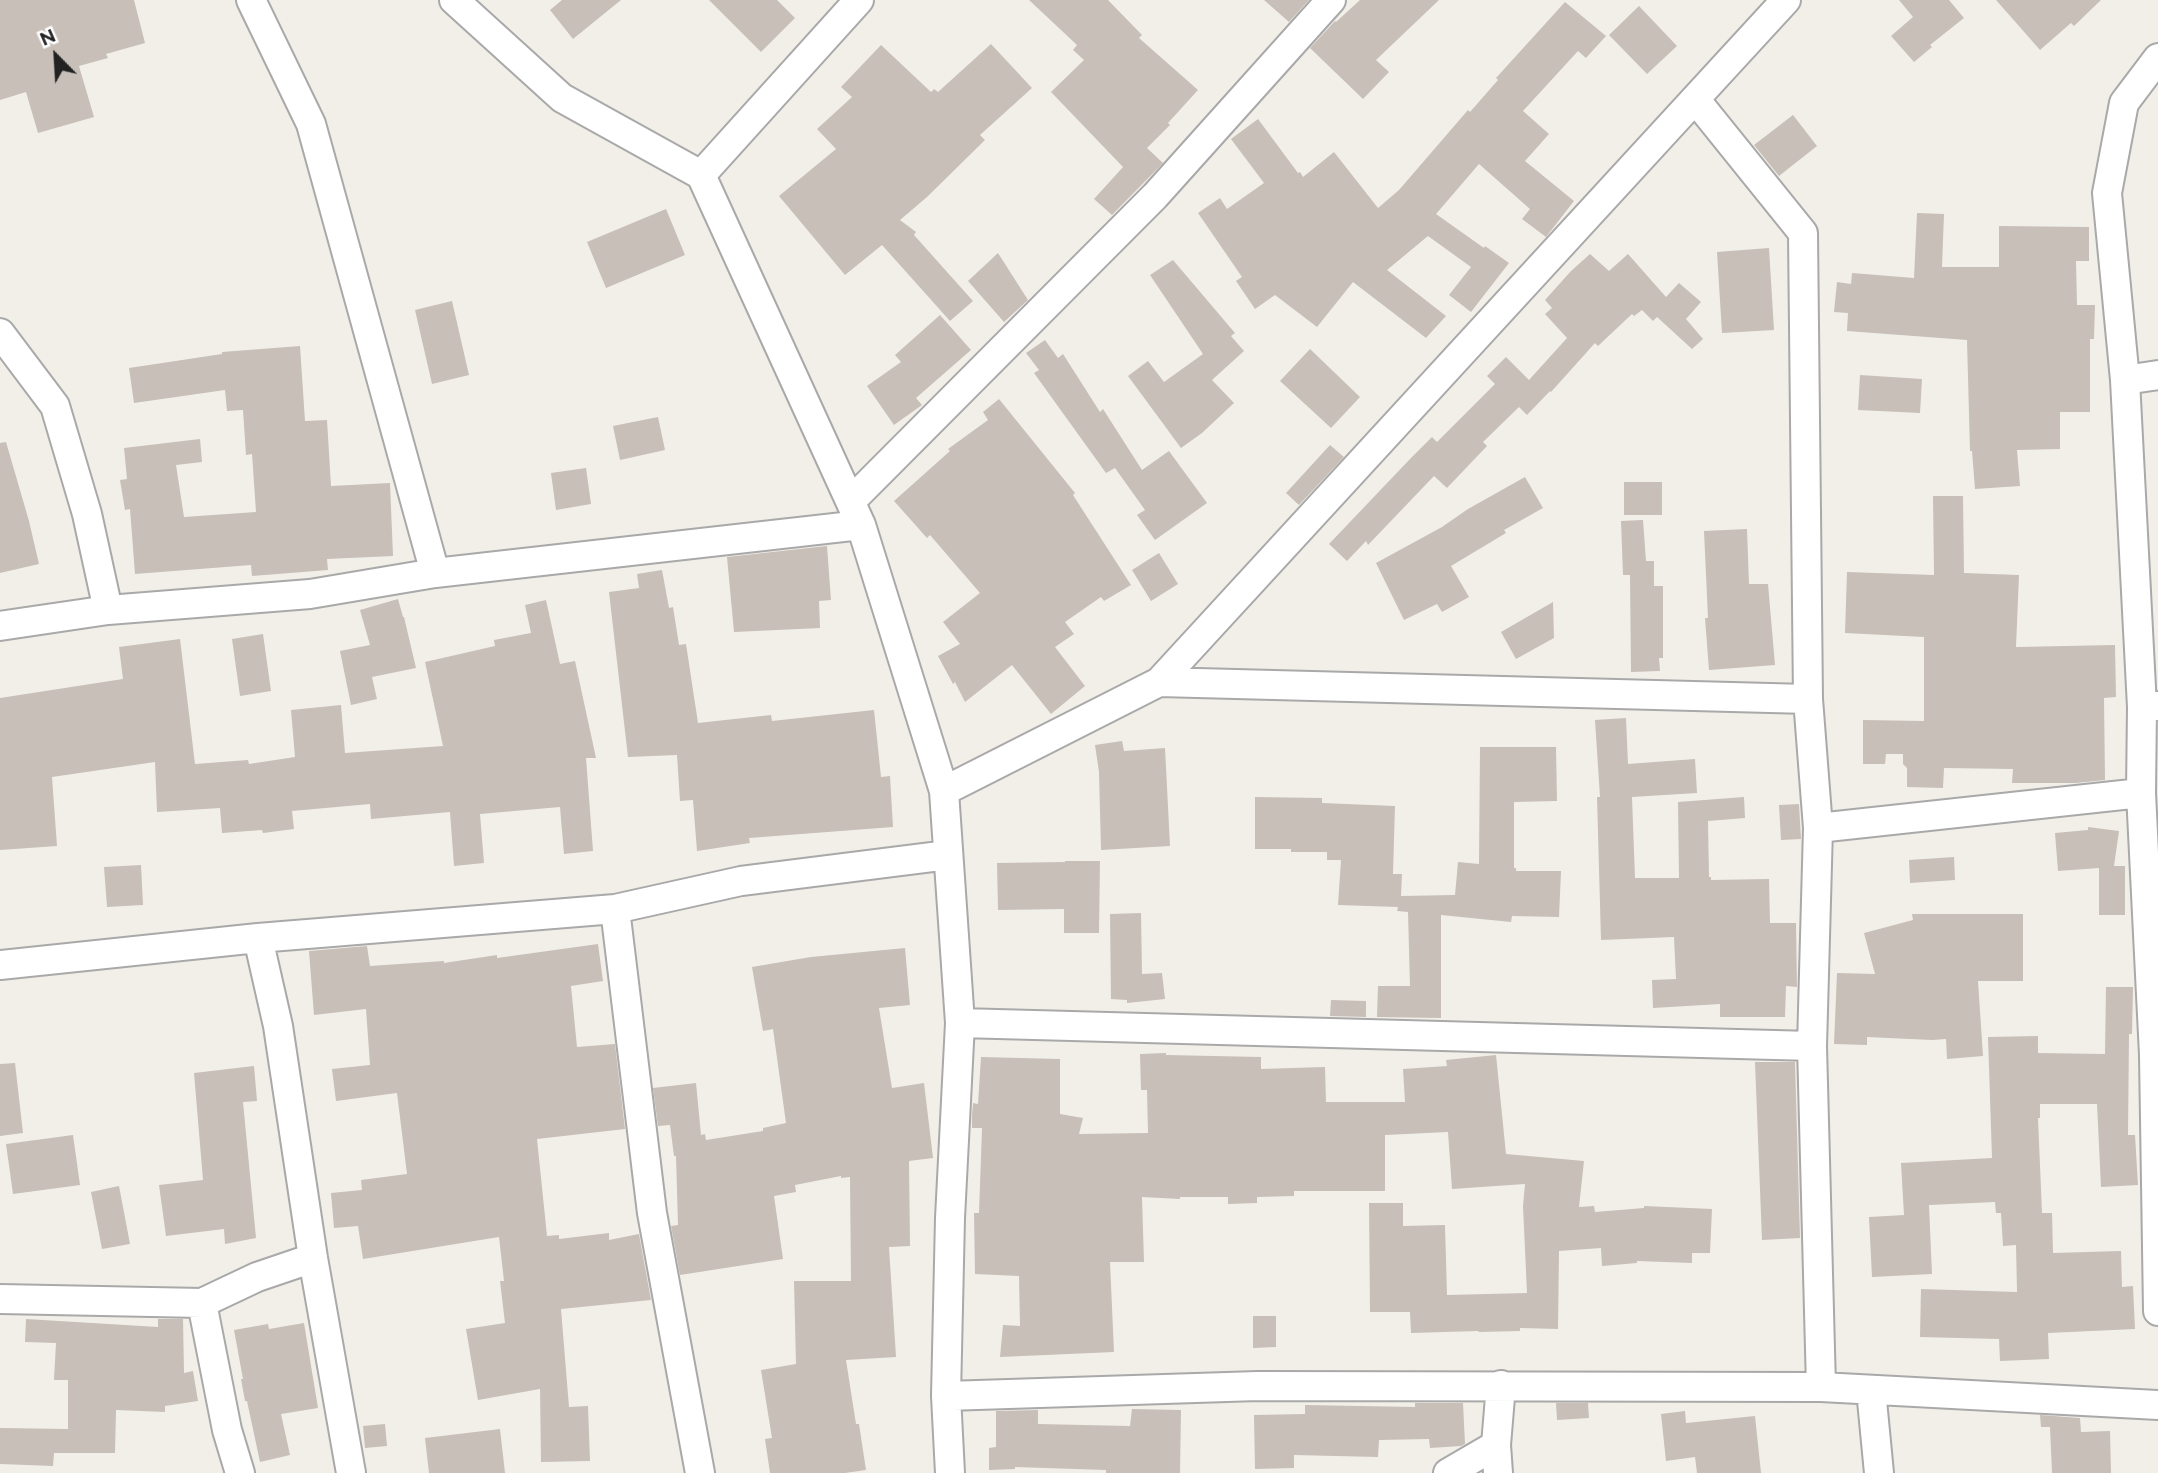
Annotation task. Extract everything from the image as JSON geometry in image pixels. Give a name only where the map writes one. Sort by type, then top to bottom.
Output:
[{"type":"street","points":[[251,0],[311,124],[435,573]]},
{"type":"street","points":[[454,0],[562,98],[701,175],[856,513],[944,791],[960,1023],[950,1217],[946,1396],[950,1473]]},
{"type":"street","points":[[701,175],[859,0]]},
{"type":"street","points":[[0,626],[108,610],[310,594],[435,573],[856,513],[1155,196],[1331,0]]},
{"type":"street","points":[[944,791],[1159,682],[1786,0]]},
{"type":"street","points":[[2158,58],[2124,103],[2108,193],[2150,707],[2141,793],[2156,1055],[2158,1311]]},
{"type":"street","points":[[1695,99],[1803,233],[1808,699],[1818,828],[1812,1046],[1821,1387]]},
{"type":"street","points":[[0,333],[55,406],[87,514],[108,610]]},
{"type":"street","points":[[2125,380],[2158,375]]},
{"type":"street","points":[[1159,682],[1808,699]]},
{"type":"street","points":[[1818,828],[2141,793]]},
{"type":"street","points":[[0,965],[258,938],[615,909],[741,881],[948,855]]},
{"type":"street","points":[[615,909],[652,1213],[700,1473]]},
{"type":"street","points":[[258,938],[278,1026],[313,1258],[351,1473]]},
{"type":"street","points":[[960,1023],[1812,1046]]},
{"type":"street","points":[[0,1299],[202,1303],[257,1277],[313,1258]]},
{"type":"street","points":[[202,1303],[227,1430],[240,1473]]},
{"type":"street","points":[[1448,1473],[1497,1459],[1502,1385]]},
{"type":"street","points":[[946,1396],[1258,1387],[1821,1387],[2158,1405]]},
{"type":"street","points":[[1871,1390],[1879,1473]]},
{"type":"building","points":[[0,0],[134,0],[145,43],[106,54],[108,58],[79,66],[94,117],[38,133],[26,92],[0,100]]},
{"type":"building","points":[[562,0],[621,0],[573,39],[550,10]]},
{"type":"building","points":[[709,0],[777,0],[795,18],[761,52]]},
{"type":"building","points":[[1029,0],[1108,0],[1142,35],[1139,38],[1198,90],[1147,148],[1163,163],[1112,215],[1094,199],[1123,167],[1051,92],[1084,60],[1073,50],[1077,45]]},
{"type":"building","points":[[1264,0],[1309,0],[1289,22]]},
{"type":"building","points":[[1360,0],[1439,0],[1376,60],[1389,72],[1363,99],[1310,48],[1335,21]]},
{"type":"building","points":[[1899,0],[1949,0],[1964,18],[1930,45],[1932,47],[1914,62],[1891,36],[1913,17]]},
{"type":"building","points":[[1996,0],[2101,0],[2074,26],[2071,23],[2040,50]]},
{"type":"building","points":[[1565,2],[1606,36],[1586,58],[1578,51],[1523,111],[1549,134],[1525,161],[1574,201],[1546,237],[1522,219],[1530,209],[1479,164],[1436,214],[1509,263],[1471,312],[1449,295],[1471,267],[1428,236],[1387,270],[1446,316],[1426,338],[1353,282],[1317,327],[1275,295],[1255,309],[1236,281],[1242,277],[1198,213],[1220,198],[1227,209],[1264,183],[1231,139],[1258,119],[1303,177],[1334,152],[1378,208],[1399,190],[1468,110],[1470,112],[1498,80],[1496,78]]},
{"type":"building","points":[[1639,6],[1677,46],[1647,74],[1609,35]]},
{"type":"building","points":[[991,44],[1032,88],[980,135],[985,140],[900,220],[916,232],[914,235],[973,301],[950,321],[882,245],[845,275],[779,196],[836,149],[817,129],[852,97],[841,87],[881,45],[931,92],[934,89],[938,92]]},
{"type":"building","points":[[1793,115],[1817,146],[1779,176],[1754,145]]},
{"type":"building","points":[[666,209],[685,255],[606,288],[587,242]]},
{"type":"building","points":[[1917,213],[1944,214],[1942,267],[1999,267],[1999,226],[2089,227],[2089,261],[2076,261],[2077,305],[2095,305],[2094,339],[2090,339],[2090,412],[2060,412],[2060,449],[2017,450],[2020,486],[1975,489],[1970,451],[1967,340],[1847,331],[1848,313],[1834,312],[1837,282],[1851,284],[1852,273],[1914,278]]},
{"type":"building","points":[[1769,248],[1774,330],[1722,333],[1717,252]]},
{"type":"building","points":[[998,253],[1028,300],[1004,322],[968,281]]},
{"type":"building","points":[[1590,254],[1609,271],[1628,254],[1666,297],[1679,283],[1701,302],[1686,319],[1703,339],[1692,349],[1657,317],[1653,321],[1642,310],[1634,316],[1632,314],[1598,346],[1595,343],[1527,415],[1519,407],[1483,442],[1487,446],[1447,488],[1434,476],[1368,545],[1366,541],[1347,561],[1329,544],[1432,437],[1437,442],[1495,384],[1487,376],[1506,357],[1529,380],[1567,338],[1545,314],[1552,308],[1545,300]]},
{"type":"building","points":[[1173,260],[1235,333],[1231,336],[1244,351],[1212,380],[1234,403],[1202,433],[1181,448],[1128,376],[1148,361],[1164,382],[1203,354],[1150,275]]},
{"type":"building","points":[[452,301],[469,375],[432,384],[415,310]]},
{"type":"building","points":[[940,315],[971,350],[916,398],[922,405],[894,425],[867,386],[901,362],[895,355]]},
{"type":"building","points":[[1045,340],[1058,358],[1063,354],[1100,412],[1103,409],[1142,470],[1169,451],[1207,503],[1155,540],[1137,515],[1145,510],[1115,468],[1106,473],[1034,373],[1039,370],[1026,353]]},
{"type":"building","points":[[300,346],[305,421],[327,420],[331,486],[390,483],[393,556],[327,559],[328,570],[252,576],[251,565],[135,574],[130,509],[125,510],[120,480],[127,479],[124,448],[200,439],[202,462],[176,465],[184,517],[256,512],[252,454],[246,455],[243,410],[227,411],[225,390],[134,403],[129,368],[222,352]]},
{"type":"building","points":[[1310,349],[1360,397],[1331,428],[1280,381]]},
{"type":"building","points":[[1860,375],[1922,379],[1920,413],[1858,410]]},
{"type":"building","points":[[999,399],[1075,493],[1073,495],[1131,585],[1104,601],[1101,597],[1065,622],[1074,634],[1055,647],[1085,686],[1051,714],[1012,665],[965,702],[938,656],[960,644],[943,622],[980,593],[930,535],[927,538],[894,501],[950,451],[948,449],[988,420],[983,412]]},
{"type":"building","points":[[658,417],[665,450],[620,460],[613,426]]},
{"type":"building","points":[[6,442],[39,564],[0,573],[0,443]]},
{"type":"building","points":[[1330,445],[1344,457],[1299,505],[1286,493]]},
{"type":"building","points":[[586,468],[591,504],[556,510],[551,473]]},
{"type":"building","points":[[1525,477],[1543,508],[1504,530],[1506,533],[1451,566],[1469,597],[1442,612],[1437,604],[1404,620],[1376,563]]},
{"type":"building","points":[[1624,482],[1662,482],[1662,515],[1624,515]]},
{"type":"building","points":[[1933,496],[1963,496],[1964,573],[2019,575],[2016,647],[2115,645],[2116,697],[2104,698],[2105,780],[2012,783],[2013,769],[1944,768],[1943,788],[1907,787],[1907,768],[1903,764],[1903,754],[1886,754],[1885,764],[1863,764],[1863,720],[1924,721],[1924,637],[1845,633],[1847,572],[1934,575]]},
{"type":"building","points":[[1643,520],[1646,561],[1654,561],[1654,586],[1663,586],[1663,658],[1659,658],[1660,671],[1631,672],[1630,575],[1623,575],[1621,521]]},
{"type":"building","points":[[1747,529],[1749,584],[1768,584],[1775,665],[1709,670],[1705,618],[1708,618],[1704,531]]},
{"type":"building","points":[[827,546],[831,600],[819,601],[820,628],[734,632],[727,557]]},
{"type":"building","points":[[1159,553],[1178,584],[1151,601],[1132,570]]},
{"type":"building","points":[[662,570],[669,608],[673,607],[679,645],[686,644],[698,723],[771,715],[772,721],[874,710],[881,777],[890,776],[893,827],[749,838],[750,843],[697,851],[693,800],[680,801],[677,755],[628,757],[609,592],[639,588],[637,574]]},
{"type":"building","points":[[398,599],[416,668],[372,677],[377,699],[351,705],[340,651],[370,645],[360,610]]},
{"type":"building","points":[[546,600],[560,664],[575,661],[596,758],[586,758],[593,851],[564,854],[560,807],[480,814],[484,863],[454,866],[450,812],[371,819],[370,804],[292,811],[294,829],[263,833],[262,830],[222,833],[220,808],[157,812],[155,762],[52,777],[57,846],[0,850],[0,698],[123,679],[119,647],[180,639],[195,764],[248,760],[249,764],[295,757],[291,710],[341,705],[345,753],[443,746],[425,662],[495,646],[494,640],[531,633],[525,605]]},
{"type":"building","points":[[1553,602],[1554,638],[1516,659],[1501,632]]},
{"type":"building","points":[[263,634],[271,691],[240,696],[232,639]]},
{"type":"building","points":[[1626,718],[1628,764],[1695,759],[1697,793],[1632,797],[1635,878],[1679,878],[1678,802],[1744,797],[1745,818],[1708,821],[1709,877],[1711,880],[1769,879],[1770,923],[1796,923],[1797,987],[1786,986],[1785,1017],[1720,1017],[1720,1004],[1653,1008],[1652,980],[1676,979],[1674,937],[1601,940],[1597,797],[1600,797],[1595,720]]},
{"type":"building","points":[[1122,741],[1124,751],[1165,748],[1170,846],[1101,850],[1099,772],[1095,745]]},
{"type":"building","points":[[1480,747],[1556,747],[1557,801],[1514,802],[1514,868],[1516,871],[1561,871],[1559,917],[1512,916],[1511,922],[1441,915],[1441,1018],[1377,1017],[1378,986],[1410,986],[1408,912],[1397,911],[1398,907],[1338,905],[1341,860],[1327,860],[1327,852],[1255,849],[1255,797],[1322,798],[1322,803],[1395,806],[1393,874],[1402,874],[1401,896],[1455,895],[1458,862],[1479,864]]},
{"type":"building","points":[[1799,804],[1801,839],[1781,840],[1779,805]]},
{"type":"building","points":[[2088,827],[2119,831],[2114,866],[2125,866],[2125,915],[2099,915],[2099,868],[2058,871],[2055,833],[2088,830]]},
{"type":"building","points":[[1954,857],[1955,880],[1910,883],[1909,860]]},
{"type":"building","points":[[1100,861],[1099,933],[1064,933],[1064,909],[998,910],[997,863]]},
{"type":"building","points":[[141,865],[143,905],[107,907],[104,867]]},
{"type":"building","points":[[1141,913],[1142,974],[1162,973],[1165,999],[1127,1003],[1127,1000],[1111,999],[1110,914]]},
{"type":"building","points":[[1912,914],[2023,914],[2023,981],[1978,981],[1983,1056],[1947,1059],[1946,1039],[1867,1037],[1867,1045],[1834,1044],[1837,973],[1875,974],[1864,933],[1913,920]]},
{"type":"building","points":[[598,944],[603,981],[571,986],[577,1047],[615,1044],[625,1129],[537,1139],[547,1236],[559,1235],[559,1239],[609,1233],[609,1240],[639,1234],[651,1300],[561,1309],[569,1407],[588,1406],[590,1461],[541,1462],[540,1389],[478,1400],[466,1329],[505,1323],[499,1237],[363,1259],[358,1226],[334,1228],[331,1193],[362,1190],[361,1180],[407,1174],[397,1093],[336,1101],[332,1069],[370,1065],[366,1009],[314,1015],[309,951],[367,946],[370,966],[444,963],[497,955],[497,958]]},
{"type":"building","points":[[905,948],[910,1005],[879,1008],[892,1088],[924,1083],[933,1158],[909,1161],[910,1246],[889,1247],[896,1357],[846,1360],[866,1470],[845,1473],[770,1473],[765,1439],[772,1438],[761,1370],[796,1364],[794,1281],[851,1281],[850,1177],[841,1176],[795,1185],[796,1192],[774,1196],[783,1259],[680,1275],[671,1226],[678,1225],[676,1156],[670,1125],[658,1126],[653,1088],[696,1083],[701,1135],[705,1134],[706,1140],[763,1131],[763,1128],[786,1123],[773,1029],[763,1031],[752,967],[811,957]]},
{"type":"building","points":[[2106,987],[2133,987],[2132,1034],[2129,1034],[2128,1135],[2135,1135],[2138,1185],[2101,1187],[2097,1104],[2040,1104],[2038,1118],[2042,1213],[2052,1213],[2053,1253],[2121,1251],[2122,1287],[2133,1286],[2135,1329],[2048,1333],[2049,1359],[2000,1361],[1999,1339],[1920,1337],[1921,1289],[2017,1292],[2016,1245],[2003,1246],[2001,1213],[1996,1213],[1995,1202],[1929,1205],[1932,1274],[1872,1277],[1869,1217],[1904,1215],[1901,1163],[1992,1158],[1988,1037],[2038,1036],[2038,1053],[2105,1054]]},
{"type":"building","points":[[1331,1000],[1366,1001],[1366,1017],[1330,1016]]},
{"type":"building","points":[[1140,1054],[1261,1057],[1261,1069],[1325,1067],[1326,1102],[1405,1102],[1403,1069],[1447,1066],[1446,1060],[1496,1055],[1506,1154],[1584,1161],[1579,1207],[1594,1206],[1595,1212],[1644,1206],[1712,1209],[1710,1253],[1692,1253],[1692,1263],[1637,1261],[1602,1266],[1601,1248],[1559,1251],[1558,1329],[1411,1333],[1410,1312],[1370,1312],[1369,1203],[1403,1203],[1403,1226],[1445,1225],[1447,1295],[1527,1293],[1523,1206],[1525,1184],[1452,1189],[1448,1132],[1385,1135],[1385,1191],[1294,1191],[1294,1196],[1257,1197],[1257,1203],[1228,1204],[1228,1197],[1142,1197],[1144,1262],[1110,1262],[1114,1352],[1000,1357],[1003,1325],[1020,1326],[1019,1276],[975,1274],[974,1213],[979,1213],[982,1128],[972,1128],[972,1116],[973,1103],[978,1104],[981,1057],[1060,1059],[1060,1114],[1083,1118],[1079,1134],[1148,1133],[1147,1090],[1141,1090]]},
{"type":"building","points":[[1755,1062],[1795,1062],[1800,1238],[1762,1240]]},
{"type":"building","points":[[15,1063],[23,1133],[0,1136],[0,1064]]},
{"type":"building","points":[[254,1066],[257,1101],[243,1102],[256,1238],[225,1244],[224,1229],[166,1236],[159,1185],[203,1180],[194,1073]]},
{"type":"building","points":[[73,1135],[80,1185],[13,1194],[6,1144]]},
{"type":"building","points":[[119,1186],[130,1244],[102,1249],[91,1192]]},
{"type":"building","points":[[1253,1316],[1276,1316],[1276,1347],[1253,1348]]},
{"type":"building","points":[[26,1319],[158,1327],[158,1319],[183,1319],[184,1373],[193,1371],[198,1401],[165,1406],[165,1412],[116,1410],[115,1453],[54,1453],[53,1466],[0,1464],[0,1428],[68,1429],[68,1380],[54,1380],[56,1343],[25,1342]]},
{"type":"building","points":[[304,1323],[318,1408],[281,1414],[290,1455],[260,1462],[245,1401],[234,1330],[268,1324],[269,1329]]},
{"type":"building","points":[[1415,1403],[1463,1403],[1465,1444],[1430,1448],[1429,1439],[1379,1440],[1378,1457],[1294,1455],[1294,1468],[1255,1469],[1254,1415],[1305,1414],[1305,1405],[1415,1407]]},
{"type":"building","points":[[1556,1403],[1588,1403],[1589,1418],[1557,1420]]},
{"type":"building","points":[[1132,1409],[1181,1410],[1180,1473],[1106,1473],[1106,1470],[1015,1467],[989,1470],[989,1448],[996,1447],[996,1411],[1038,1410],[1038,1424],[1130,1426]]},
{"type":"building","points":[[1685,1411],[1686,1423],[1755,1416],[1761,1473],[1697,1473],[1695,1457],[1666,1461],[1661,1414]]},
{"type":"building","points":[[2040,1415],[2080,1418],[2081,1432],[2110,1431],[2111,1473],[2052,1473],[2050,1427],[2041,1427]]},
{"type":"building","points":[[385,1424],[387,1446],[365,1448],[363,1426]]},
{"type":"building","points":[[500,1429],[505,1473],[429,1473],[425,1438]]}]
